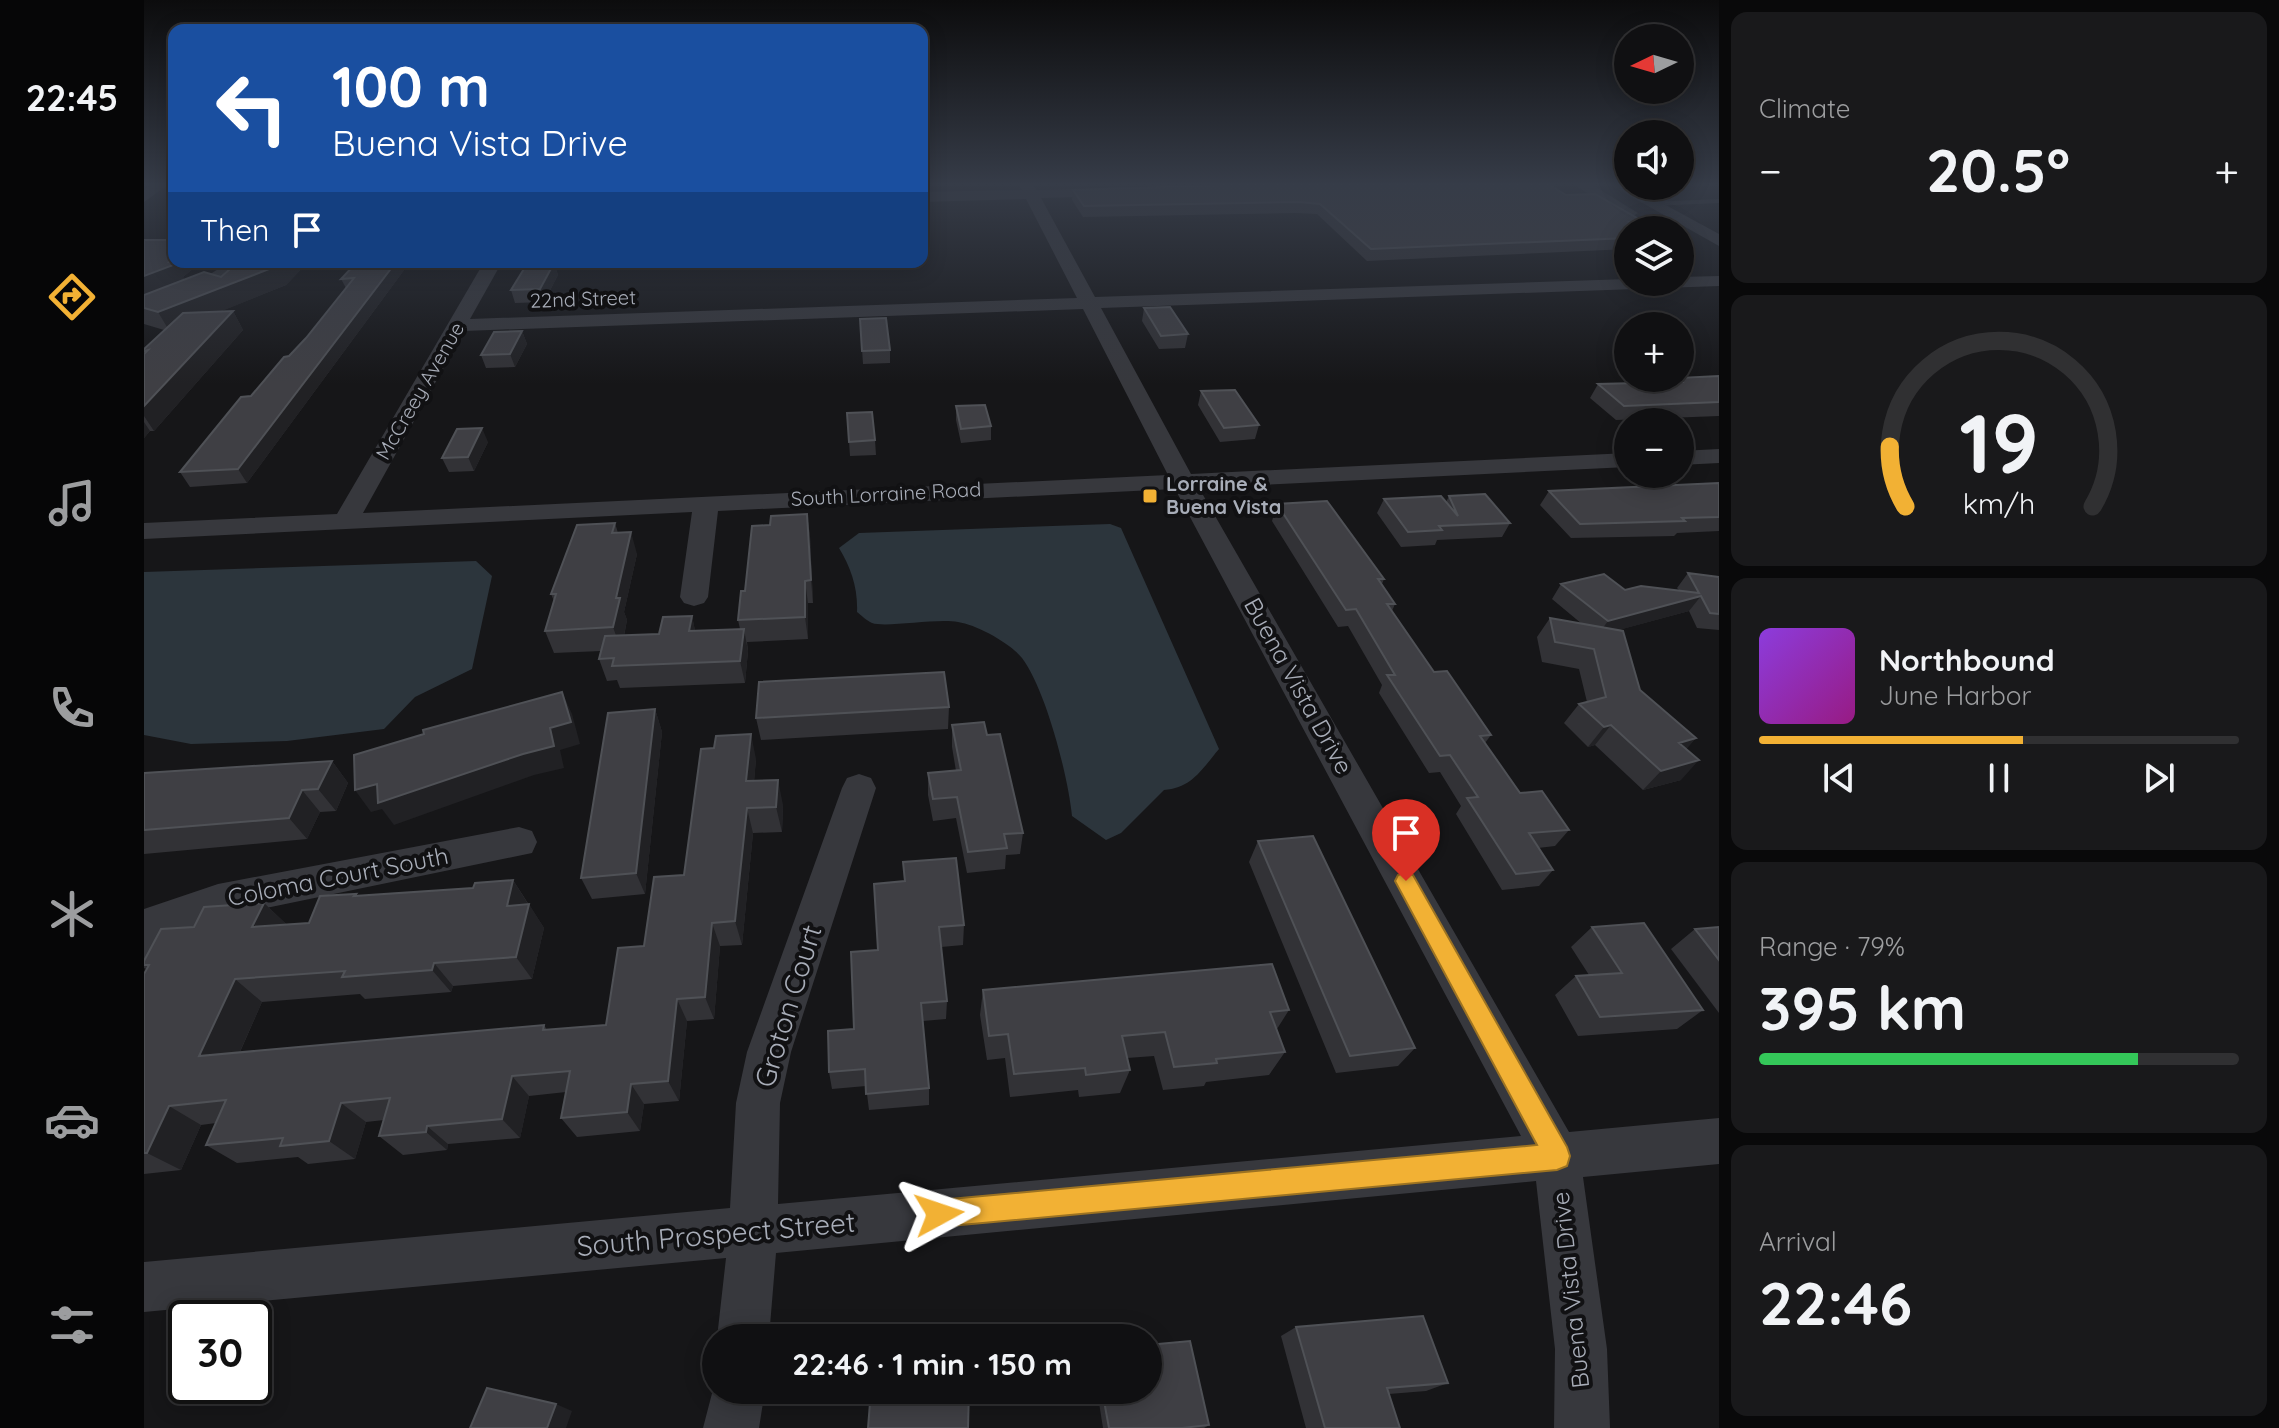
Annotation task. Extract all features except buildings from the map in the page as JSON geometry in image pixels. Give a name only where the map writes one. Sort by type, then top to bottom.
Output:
[{"type":"street","name":"Buena Vista Drive","points":[[1061,251],[1183,481],[1557,1156],[1581,1349],[1582,1428]]},
{"type":"street","name":"McCreey Avenue","points":[[346,520],[490,268]]},
{"type":"street","points":[[144,309],[207,284],[226,269]]},
{"type":"street","name":"22nd Street","points":[[457,325],[1719,281]]},
{"type":"street","points":[[1694,457],[1719,456]]},
{"type":"street","name":"South Lorraine Road","points":[[144,531],[1614,461]]},
{"type":"street","points":[[694,597],[706,503]]},
{"type":"street","name":"Groton Court","points":[[744,1324],[753,1231],[757,1119],[769,1052],[859,788]]},
{"type":"street","name":"Coloma Court South","points":[[149,928],[218,901],[519,842]]},
{"type":"street","name":"South Prospect Street","points":[[144,1287],[1719,1141]]},
{"type":"street","points":[[731,1428],[735,1404]]},
{"type":"shaded area","points":[[1110,524],[1121,528],[1219,749],[1189,781],[1164,790],[1121,833],[1106,840],[1072,816],[1066,779],[1047,712],[1031,672],[1017,652],[966,624],[949,621],[870,622],[857,612],[853,578],[839,548],[859,533]]},
{"type":"shaded area","points":[[476,561],[492,576],[472,669],[415,697],[384,729],[287,741],[191,744],[144,735],[144,572]]},
{"type":"place","name":"Lorraine & Buena Vista","points":[[1150,496]]},
{"type":"route","points":[[939,1214],[1557,1156],[1406,881]]}]
